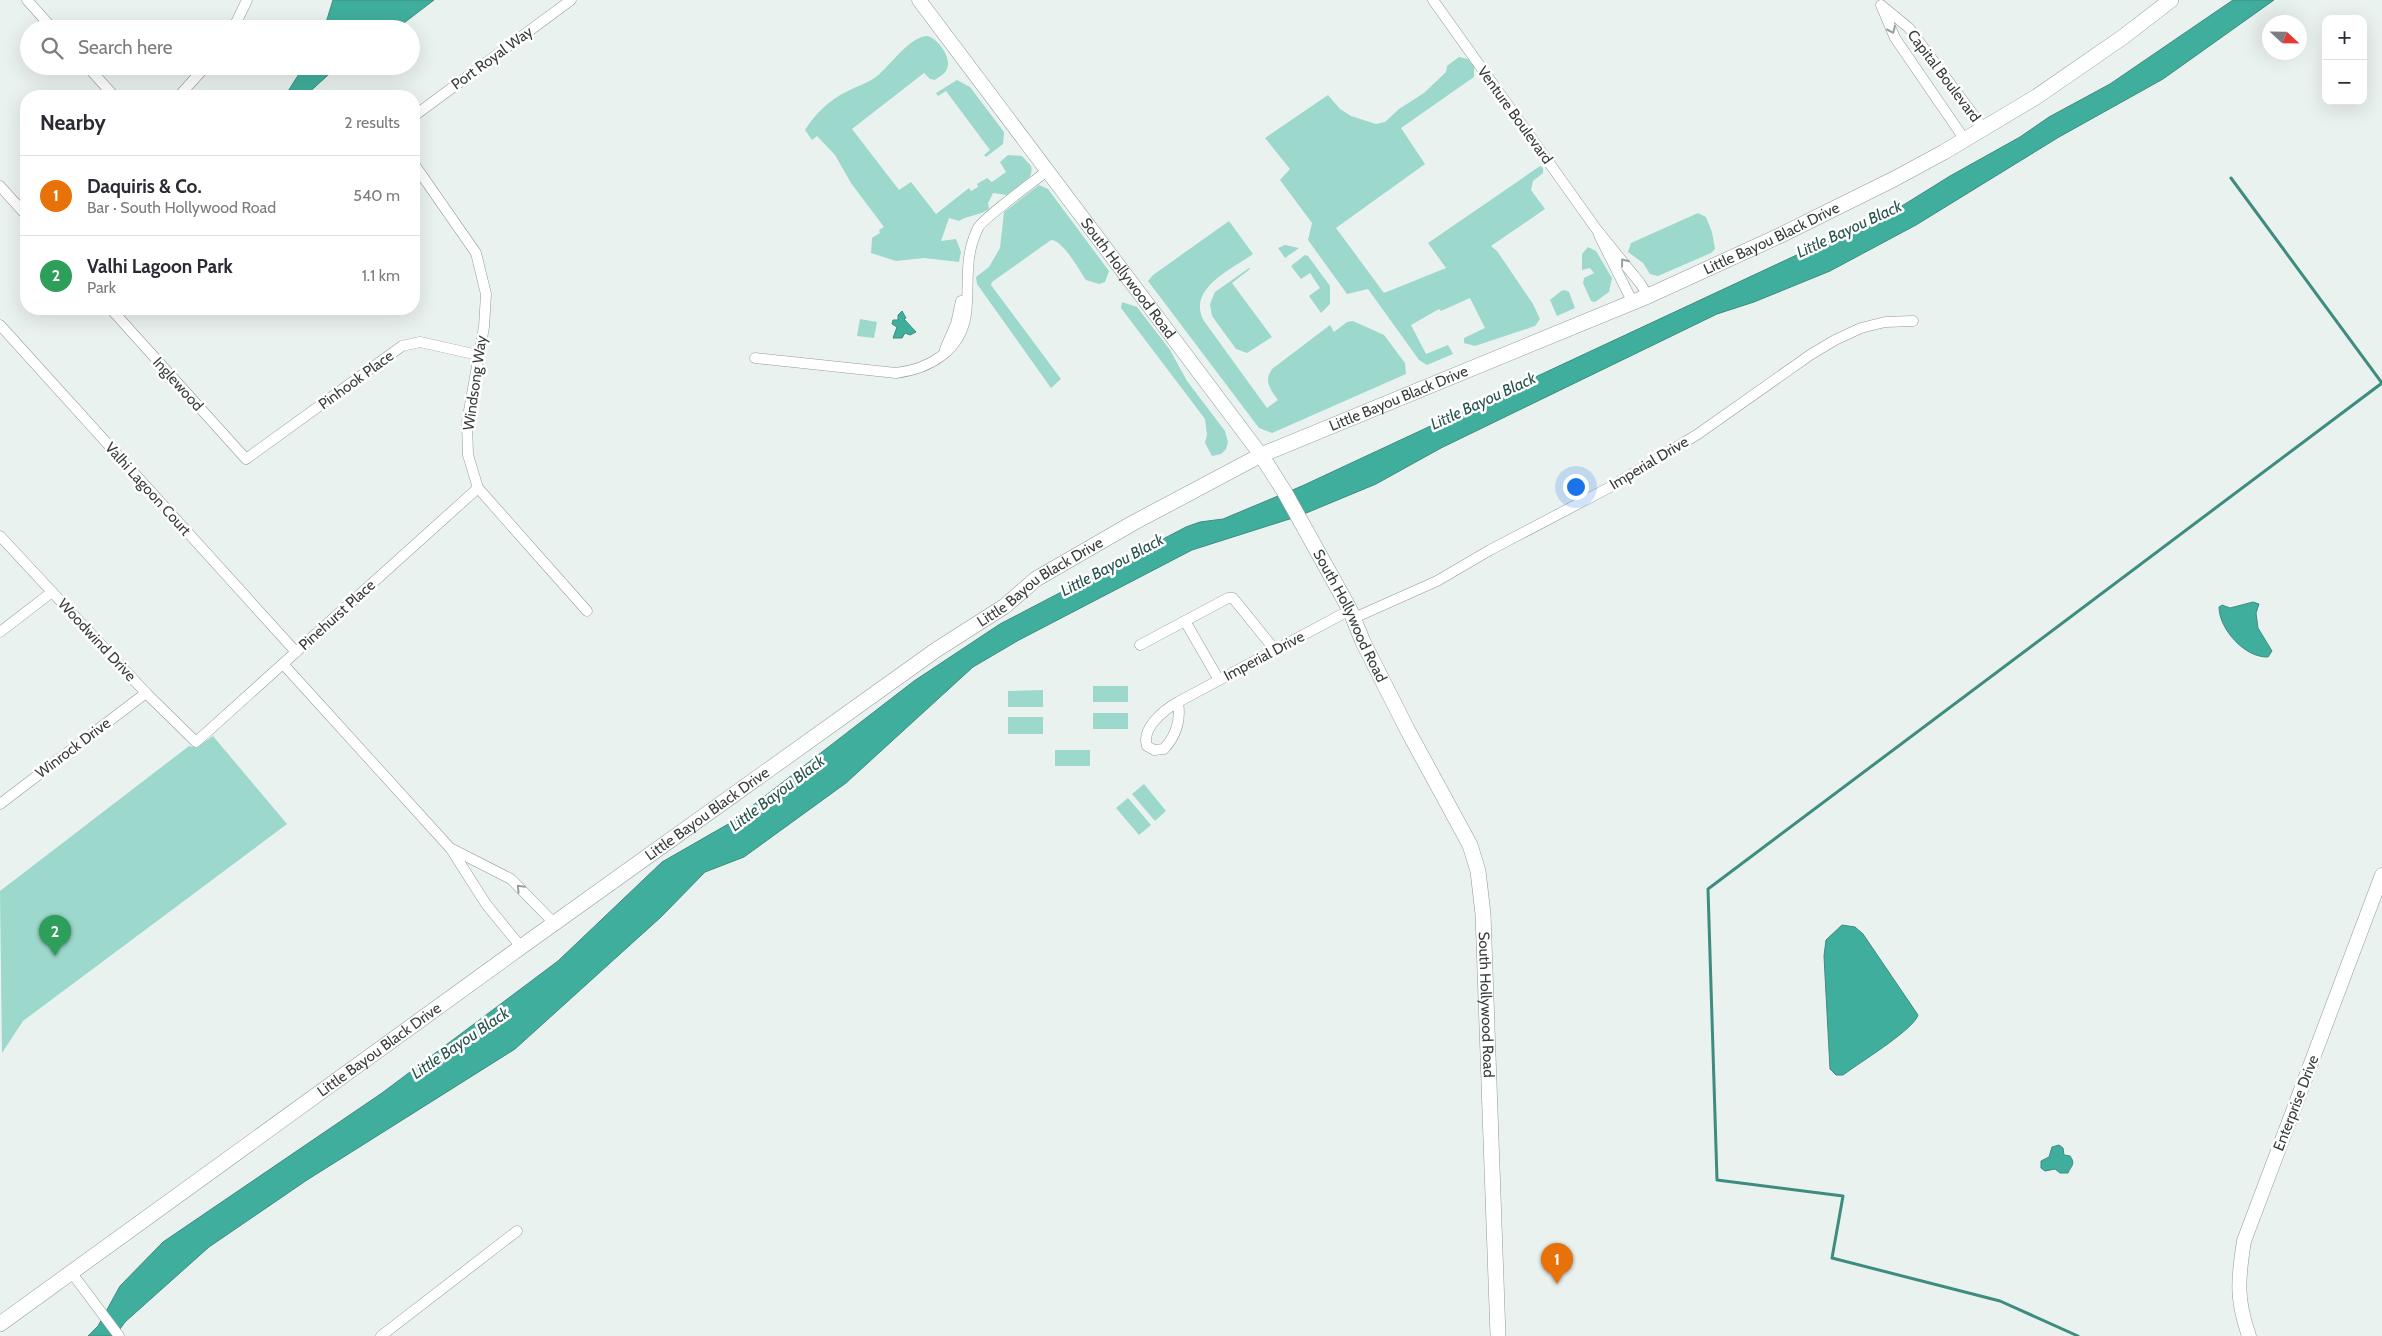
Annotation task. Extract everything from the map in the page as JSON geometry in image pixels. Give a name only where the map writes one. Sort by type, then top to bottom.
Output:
[{"type":"main road","name":"Little Bayou Black Drive","points":[[0,1324],[554,923],[936,650],[1004,606],[1036,579],[1133,523],[1261,455],[1632,303],[1779,236],[1894,179],[1965,140],[2036,97],[2123,37],[2171,0]]},
{"type":"main road","name":"South Hollywood Road","points":[[1261,455],[1284,490],[1352,614],[1363,642],[1408,731],[1470,845],[1478,871],[1483,914],[1498,1336]]},
{"type":"street","points":[[27,0],[45,20]]},
{"type":"street","points":[[237,20],[247,0]]},
{"type":"street","name":"Port Royal Way","points":[[420,112],[571,0]]},
{"type":"street","name":"South Hollywood Road","points":[[919,0],[1261,455]]},
{"type":"street","name":"Venture Boulevard","points":[[1433,0],[1597,230],[1640,283],[1648,296]]},
{"type":"street","name":"Capital Boulevard","points":[[1879,2],[1910,28],[1983,128]]},
{"type":"street","name":"Capital Boulevard","points":[[1879,2],[1895,38],[1965,140]]},
{"type":"street","points":[[95,75],[109,90]]},
{"type":"street","points":[[184,90],[198,75]]},
{"type":"street","points":[[755,358],[896,372],[909,371],[938,360],[956,324],[966,279],[966,266],[971,242],[979,225],[1048,170]]},
{"type":"street","name":"Windsong Way","points":[[420,173],[476,252],[486,294],[484,327],[467,422],[468,455],[478,488],[587,611]]},
{"type":"street","points":[[0,186],[20,208]]},
{"type":"street","name":"Venture Boulevard","points":[[1597,230],[1632,303]]},
{"type":"street","name":"Inglewood","points":[[116,315],[246,459]]},
{"type":"street","name":"Imperial Drive","points":[[1178,702],[1180,714],[1173,739],[1164,749],[1154,750],[1147,746],[1146,732],[1167,708],[1178,702],[1275,650],[1352,614],[1437,582],[1490,550],[1614,485],[1698,434],[1810,355],[1835,340],[1861,328],[1885,322],[1913,321]]},
{"type":"street","name":"Valhi Lagoon Court","points":[[0,325],[296,652]]},
{"type":"street","name":"Pinhook Place","points":[[246,459],[402,346],[420,342],[478,356]]},
{"type":"street","name":"Pinehurst Place","points":[[196,742],[478,488]]},
{"type":"street","name":"Woodwind Drive","points":[[0,536],[146,693],[196,742]]},
{"type":"street","points":[[0,632],[52,592]]},
{"type":"street","points":[[1140,645],[1228,598],[1233,598],[1275,650]]},
{"type":"street","points":[[1185,621],[1219,680]]},
{"type":"street","points":[[283,664],[451,849],[486,904],[521,947]]},
{"type":"street","name":"Winrock Drive","points":[[0,804],[146,693]]},
{"type":"street","points":[[451,849],[511,879],[554,923]]},
{"type":"street","name":"Enterprise Drive","points":[[2249,1336],[2240,1311],[2238,1276],[2244,1240],[2382,875]]},
{"type":"street","points":[[382,1336],[517,1231]]},
{"type":"street","points":[[71,1272],[119,1336]]},
{"type":"shaded area","points":[[927,36],[935,40],[946,54],[948,65],[945,72],[935,80],[930,79],[924,73],[852,129],[899,190],[911,182],[936,214],[969,188],[971,191],[978,187],[977,184],[987,178],[992,182],[1006,172],[1000,162],[1008,155],[1022,156],[1031,166],[1032,171],[1028,179],[1020,186],[1007,195],[993,193],[988,203],[989,209],[959,221],[949,218],[941,241],[956,239],[961,252],[959,262],[924,258],[896,261],[871,253],[872,238],[880,233],[879,230],[884,227],[851,183],[835,155],[817,136],[812,140],[805,130],[813,118],[829,103],[841,94],[876,77],[913,41]]},
{"type":"shaded area","points":[[1459,57],[1468,59],[1474,67],[1474,77],[1401,128],[1425,164],[1336,228],[1384,293],[1446,268],[1428,243],[1540,166],[1543,168],[1543,173],[1533,181],[1531,190],[1545,209],[1491,246],[1497,251],[1533,304],[1540,319],[1535,326],[1475,346],[1464,343],[1464,338],[1485,328],[1470,298],[1441,311],[1439,309],[1411,325],[1426,354],[1448,345],[1453,354],[1427,365],[1419,360],[1368,289],[1347,294],[1308,240],[1312,223],[1280,180],[1290,169],[1265,138],[1328,95],[1340,109],[1351,116],[1376,124],[1385,122],[1399,109],[1424,93],[1446,72],[1447,66]]},
{"type":"shaded area","points":[[957,80],[970,87],[1004,132],[1003,144],[986,157],[984,155],[990,150],[946,91],[938,96],[936,93]]},
{"type":"shaded area","points":[[1039,185],[1048,189],[1109,271],[1105,282],[1099,284],[1086,280],[1066,250],[1056,241],[1051,240],[992,282],[991,285],[1061,379],[1051,388],[977,284],[976,277],[989,267],[1000,248],[1004,212]]},
{"type":"shaded area","points":[[1698,213],[1706,217],[1712,232],[1715,249],[1711,253],[1658,276],[1650,274],[1643,263],[1628,252],[1631,243]]},
{"type":"shaded area","points":[[1229,221],[1253,254],[1214,281],[1201,299],[1200,310],[1204,321],[1267,408],[1278,400],[1268,382],[1272,369],[1330,325],[1334,332],[1347,322],[1353,321],[1384,335],[1405,363],[1406,374],[1272,433],[1259,428],[1148,281],[1153,275]]},
{"type":"shaded area","points":[[1285,245],[1299,248],[1285,258],[1278,248]]},
{"type":"shaded area","points":[[1588,247],[1596,251],[1612,278],[1609,292],[1595,302],[1591,301],[1583,283],[1584,278],[1594,273],[1590,268],[1582,270],[1582,254]]},
{"type":"shaded area","points":[[1305,255],[1308,256],[1330,286],[1330,304],[1321,313],[1309,296],[1320,288],[1310,273],[1301,279],[1291,266]]},
{"type":"shaded area","points":[[1249,268],[1232,283],[1272,337],[1247,353],[1236,349],[1212,316],[1210,304],[1215,292]]},
{"type":"shaded area","points":[[1565,290],[1569,292],[1575,308],[1557,316],[1550,300]]},
{"type":"shaded area","points":[[1122,302],[1137,307],[1170,350],[1187,381],[1225,431],[1228,442],[1226,449],[1221,454],[1212,456],[1205,443],[1207,435],[1205,419],[1121,308]]},
{"type":"shaded area","points":[[860,319],[877,322],[874,338],[857,336]]},
{"type":"shaded area","points":[[1093,686],[1128,686],[1128,702],[1093,702]]},
{"type":"shaded area","points":[[1043,690],[1043,707],[1008,707],[1008,691]]},
{"type":"shaded area","points":[[1093,713],[1128,713],[1128,729],[1093,729]]},
{"type":"shaded area","points":[[1008,717],[1043,717],[1043,734],[1008,734]]},
{"type":"shaded area","points":[[213,736],[287,824],[23,1021],[2,1053],[0,891],[189,746],[196,748]]},
{"type":"shaded area","points":[[1055,750],[1090,750],[1090,766],[1055,766]]},
{"type":"shaded area","points":[[1144,784],[1166,811],[1155,821],[1132,794]]},
{"type":"shaded area","points":[[1128,798],[1151,825],[1139,835],[1116,808]]},
{"type":"water","points":[[333,0],[434,0],[408,20],[327,20]]},
{"type":"water","name":"Little Bayou Black","points":[[2233,0],[2274,0],[2163,79],[2059,137],[1916,225],[1830,271],[1754,302],[1717,314],[1441,448],[1376,484],[1299,516],[1192,550],[1019,640],[973,667],[846,783],[744,857],[705,872],[661,917],[515,1049],[307,1180],[209,1247],[125,1322],[115,1336],[88,1336],[98,1326],[120,1286],[163,1242],[382,1093],[558,961],[662,862],[730,823],[914,681],[1000,624],[1186,527],[1200,522],[1223,519],[1302,486],[1816,246],[1868,227],[1950,176],[2020,137],[2049,117],[2110,84]]},
{"type":"water","points":[[298,75],[328,75],[312,90],[289,90]]},
{"type":"water","points":[[902,311],[906,318],[904,319],[916,332],[910,335],[905,333],[902,338],[893,338],[897,327],[892,324],[893,320],[898,320],[898,315]]},
{"type":"water","points":[[2253,602],[2259,604],[2256,613],[2258,628],[2272,651],[2268,657],[2251,653],[2242,647],[2228,633],[2220,616],[2219,607],[2222,605],[2230,608]]},
{"type":"water","points":[[1842,925],[1855,927],[1863,934],[1918,1015],[1908,1028],[1888,1044],[1843,1075],[1836,1075],[1830,1069],[1824,956],[1826,940]]},
{"type":"water","points":[[2059,1145],[2063,1148],[2064,1155],[2070,1156],[2072,1159],[2072,1167],[2068,1173],[2060,1173],[2055,1169],[2045,1171],[2041,1168],[2041,1161],[2049,1157],[2052,1147]]},
{"type":"waterway","points":[[2078,1336],[2000,1301],[1832,1258],[1843,1196],[1717,1180],[1708,889],[2382,383],[2231,178]]},
{"type":"place","name":"Valhi Lagoon Park","points":[[55,956]]},
{"type":"place","name":"Daquiris & Co.","points":[[1557,1284]]}]
